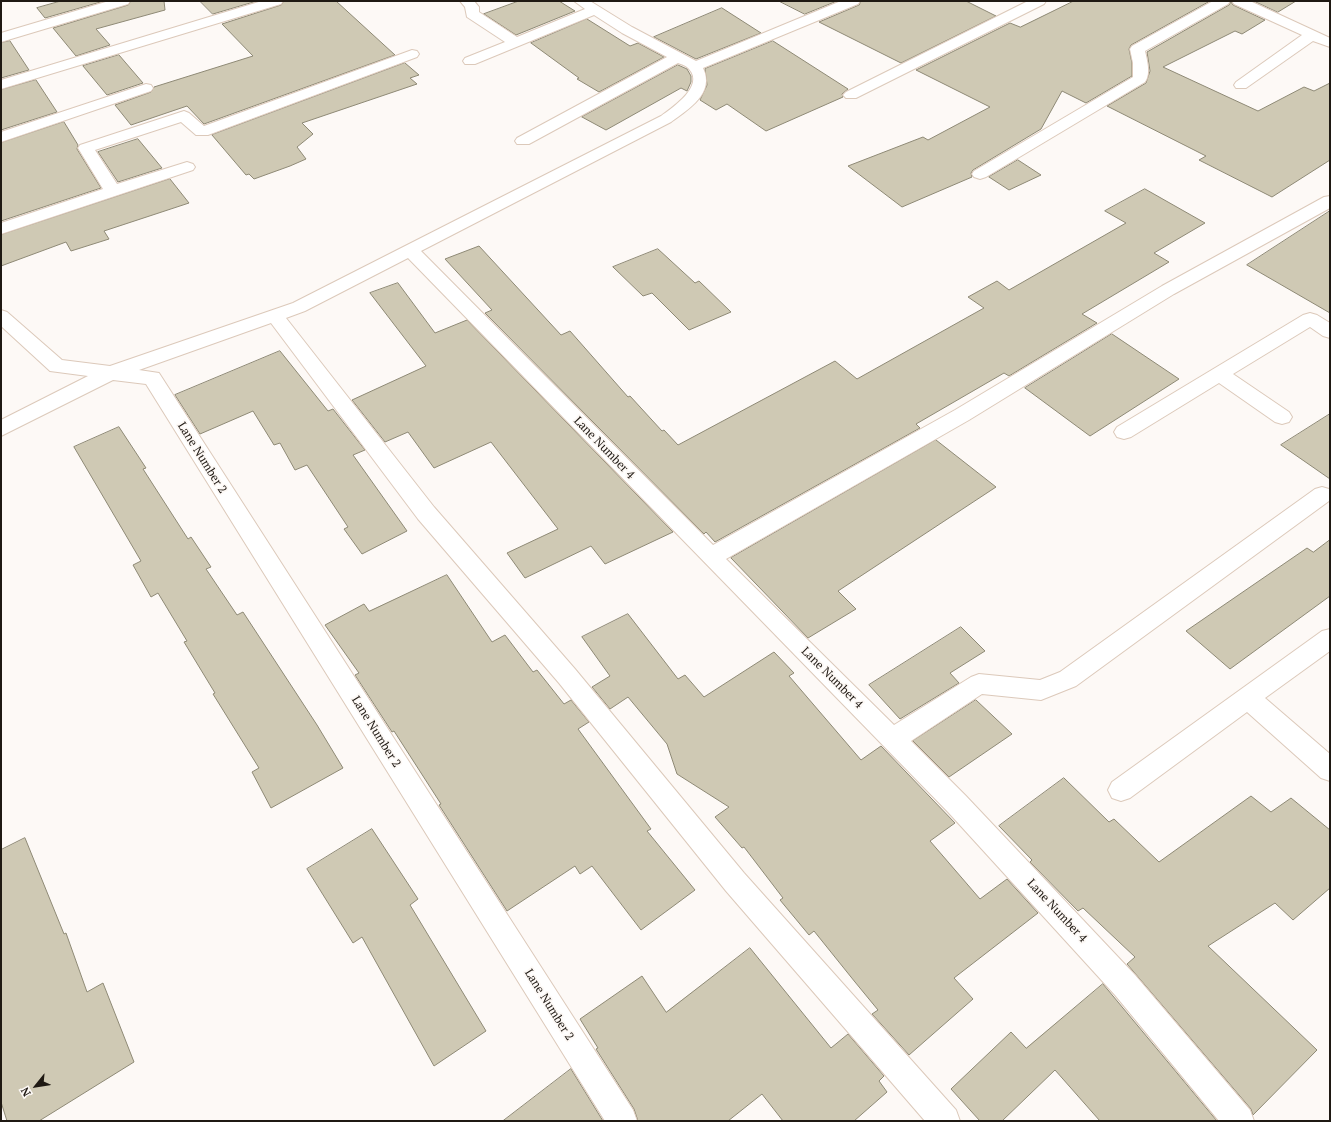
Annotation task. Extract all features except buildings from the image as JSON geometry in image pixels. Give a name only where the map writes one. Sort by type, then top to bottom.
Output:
[{"type":"street","points":[[1,38],[123,1]]},
{"type":"street","points":[[1,85],[276,1]]},
{"type":"street","points":[[467,1],[472,6],[472,14],[515,42]]},
{"type":"street","points":[[695,66],[853,1]]},
{"type":"street","points":[[851,96],[960,39],[1039,1]]},
{"type":"street","points":[[980,174],[1140,79],[1140,63],[1137,49],[1223,1]]},
{"type":"street","points":[[1239,1],[1330,43]]},
{"type":"street","points":[[1,429],[110,373],[299,307],[666,119],[688,102],[700,85],[701,75],[695,66],[627,30],[588,5],[515,42],[470,61]]},
{"type":"street","points":[[1241,86],[1313,34]]},
{"type":"street","points":[[113,192],[86,148],[184,116],[202,132],[412,54]]},
{"type":"street","points":[[523,141],[677,57]]},
{"type":"street","points":[[1,137],[146,88]]},
{"type":"street","points":[[1,229],[187,167]]},
{"type":"street","points":[[711,557],[962,415],[1168,290],[1330,201]]},
{"type":"street","name":"Lane Number 4","points":[[410,250],[711,557],[957,804],[1125,985],[1239,1121]]},
{"type":"street","points":[[274,315],[426,513],[567,676],[735,882],[945,1121]]},
{"type":"street","points":[[1,316],[57,366],[110,373]]},
{"type":"street","points":[[1124,432],[1310,319],[1330,332]]},
{"type":"street","name":"Lane Number 2","points":[[110,373],[152,378],[622,1121]]},
{"type":"street","points":[[1218,374],[1282,417]]},
{"type":"street","points":[[893,739],[979,684],[1041,690],[1068,678],[1322,495]]},
{"type":"street","points":[[1121,790],[1330,638]]},
{"type":"street","points":[[1248,698],[1330,770]]}]
